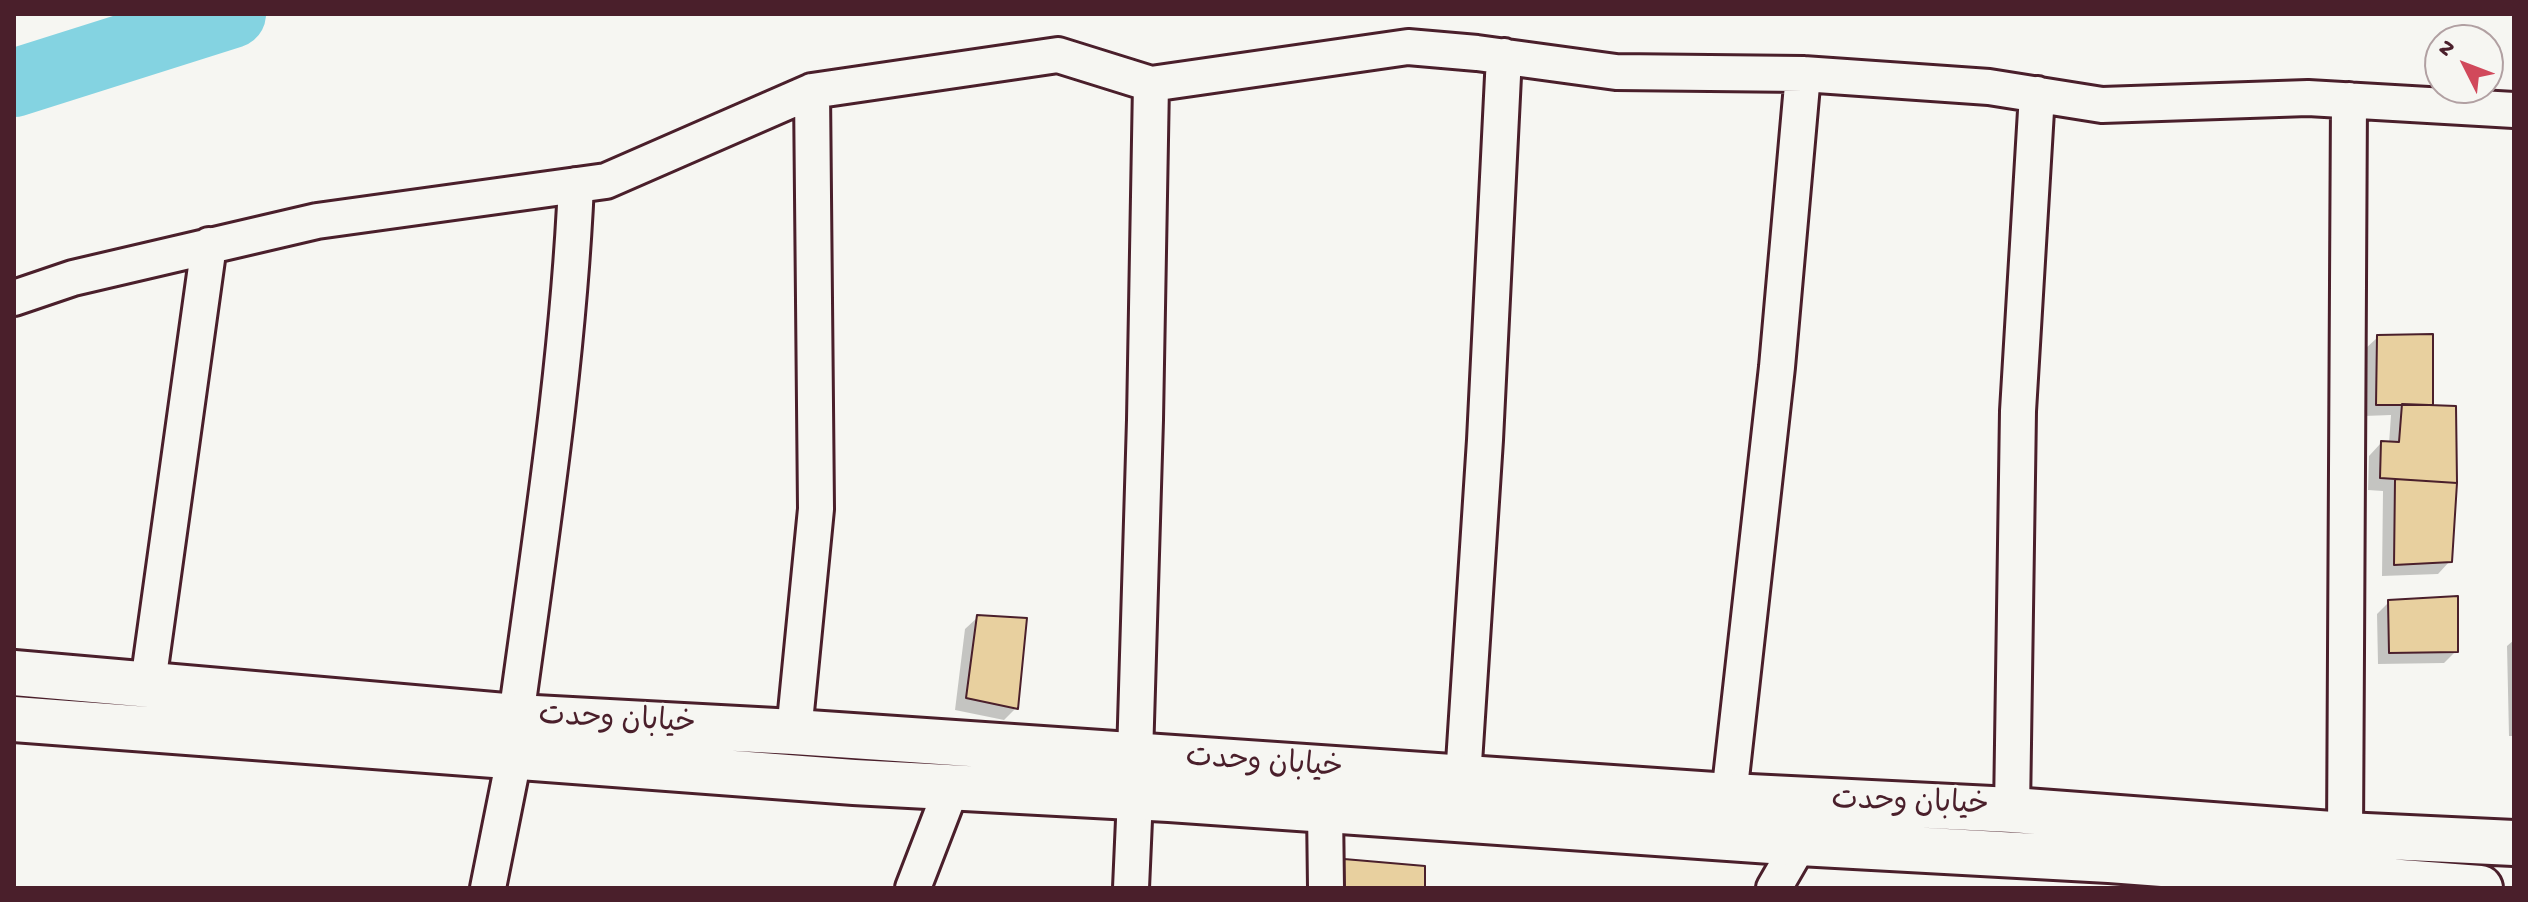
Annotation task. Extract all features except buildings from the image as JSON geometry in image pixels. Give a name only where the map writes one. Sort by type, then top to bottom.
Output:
[{"type":"street","points":[[14,298],[73,278],[317,221],[606,181],[812,91],[1058,55],[1151,84],[1408,47],[1504,56],[1616,72],[1803,74],[1989,87],[2102,105],[2308,98],[2514,110]]},
{"type":"street","points":[[1463,778],[1485,440],[1504,56]]},
{"type":"street","points":[[1729,796],[1775,383],[1803,74]]},
{"type":"street","points":[[1131,888],[1151,84]]},
{"type":"street","points":[[794,732],[816,509],[812,91]]},
{"type":"street","points":[[2012,810],[2018,411],[2037,94]]},
{"type":"street","points":[[2339,883],[2345,835],[2349,100]]},
{"type":"street","points":[[488,888],[515,737],[562,381],[572,283],[576,185]]},
{"type":"street","points":[[148,683],[209,245]]},
{"type":"street","name":"خیابان وحدت","points":[[14,673],[148,683],[515,737],[794,732],[1135,776],[1463,778],[1729,796],[1803,822],[2012,810],[2345,835],[2514,843]]},
{"type":"street","points":[[14,719],[515,737],[952,787],[1135,776],[1325,809],[1803,822],[2094,859],[2339,883],[2480,888]]},
{"type":"street","points":[[913,888],[952,787]]},
{"type":"street","points":[[1325,809],[1326,888]]},
{"type":"street","points":[[1774,888],[1803,822]]},
{"type":"waterway","points":[[14,83],[232,14]]}]
